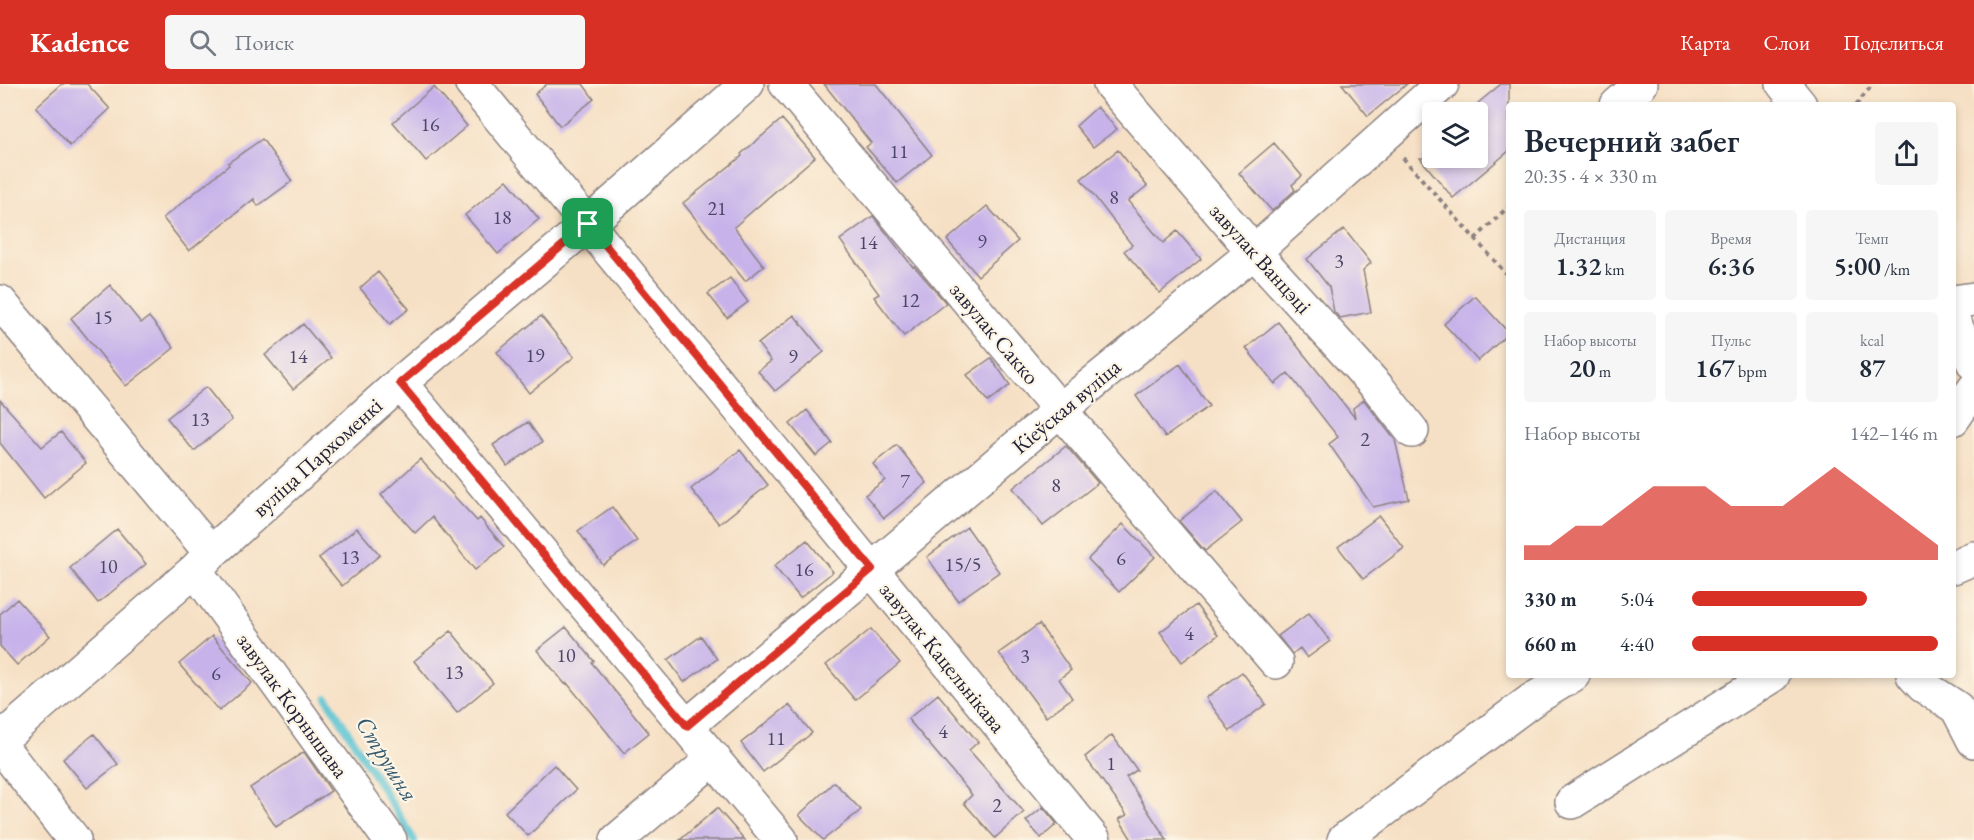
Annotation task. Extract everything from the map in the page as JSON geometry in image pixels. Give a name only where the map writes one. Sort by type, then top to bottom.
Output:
[{"type":"street","name":"завулак Кацельнікава","points":[[472,84],[1094,840]]},
{"type":"street","name":"вуліца Пархоменкі","points":[[0,740],[400,383],[588,224],[747,84]]},
{"type":"street","name":"завулак Сакко","points":[[786,84],[1060,410],[1276,662]]},
{"type":"street","name":"завулак Ванцэці","points":[[1110,84],[1254,252],[1379,389],[1412,431]]},
{"type":"street","points":[[1620,102],[1641,84]]},
{"type":"street","points":[[1783,84],[1798,102]]},
{"type":"street","name":"Кіеўская вуліца","points":[[687,726],[1060,410],[1254,252],[1440,85]]},
{"type":"street","points":[[1956,302],[1974,299]]},
{"type":"street","name":"завулак Корнышава","points":[[0,302],[203,561],[390,840]]},
{"type":"street","points":[[1956,326],[1974,364]]},
{"type":"street","points":[[400,383],[781,840]]},
{"type":"street","points":[[1956,415],[1974,389]]},
{"type":"street","points":[[1956,566],[1974,558]]},
{"type":"street","points":[[1344,840],[1513,714],[1568,678]]},
{"type":"street","points":[[1572,802],[1768,678]]},
{"type":"street","points":[[1916,678],[1923,686],[1966,704],[1974,741]]},
{"type":"street","points":[[0,745],[74,840]]},
{"type":"street","points":[[617,840],[714,758]]},
{"type":"path","points":[[1858,102],[1873,84]]},
{"type":"path","points":[[1384,137],[1506,274]]},
{"type":"path","points":[[1475,239],[1506,209]]},
{"type":"building","points":[[62,84],[87,84],[110,109],[70,146],[36,107]]},
{"type":"building","points":[[547,84],[583,84],[594,99],[560,126],[535,94]]},
{"type":"building","points":[[824,84],[876,84],[932,155],[897,183],[866,147],[871,143]]},
{"type":"building","points":[[1342,84],[1407,84],[1368,116]]},
{"type":"building","points":[[1501,84],[1509,84],[1509,102],[1506,102],[1506,154],[1453,198],[1428,168],[1488,168],[1488,102],[1479,102]]},
{"type":"building","points":[[434,87],[467,126],[426,161],[393,122]]},
{"type":"building","points":[[1097,107],[1117,129],[1093,147],[1076,126]]},
{"type":"building","points":[[782,119],[815,157],[734,227],[764,266],[745,281],[683,203],[742,156],[741,154]]},
{"type":"building","points":[[262,139],[292,181],[258,206],[254,199],[189,251],[163,218],[229,165],[228,163]]},
{"type":"building","points":[[1274,143],[1302,176],[1292,185],[1295,190],[1272,211],[1239,173]]},
{"type":"building","points":[[1118,150],[1147,186],[1128,201],[1163,243],[1177,231],[1201,259],[1160,293],[1124,251],[1132,245],[1081,179]]},
{"type":"building","points":[[507,180],[539,219],[498,254],[465,215]]},
{"type":"building","points":[[987,206],[1018,241],[978,276],[947,240]]},
{"type":"building","points":[[873,216],[913,267],[946,303],[904,336],[874,297],[879,294],[840,240]]},
{"type":"building","points":[[1344,229],[1371,263],[1363,270],[1371,312],[1340,318],[1334,312],[1329,287],[1307,259]]},
{"type":"building","points":[[378,272],[409,309],[390,324],[360,288]]},
{"type":"building","points":[[730,278],[748,302],[727,318],[708,294]]},
{"type":"building","points":[[110,285],[141,323],[149,317],[174,348],[126,386],[71,318]]},
{"type":"building","points":[[1475,296],[1506,330],[1506,336],[1478,361],[1444,324]]},
{"type":"building","points":[[794,315],[824,352],[775,391],[758,371],[771,361],[758,344]]},
{"type":"building","points":[[541,316],[574,357],[529,393],[497,352]]},
{"type":"building","points":[[1278,322],[1355,418],[1353,408],[1364,400],[1395,440],[1409,499],[1373,507],[1329,444],[1338,437],[1288,373],[1275,384],[1246,348]]},
{"type":"building","points":[[303,324],[331,358],[293,389],[265,355]]},
{"type":"building","points":[[991,358],[1010,385],[988,402],[967,375]]},
{"type":"building","points":[[1180,364],[1209,406],[1165,437],[1136,396]]},
{"type":"building","points":[[206,387],[232,420],[194,451],[167,418]]},
{"type":"building","points":[[0,400],[42,447],[61,432],[86,463],[44,498],[0,443]]},
{"type":"building","points":[[807,410],[832,443],[816,456],[790,424]]},
{"type":"building","points":[[528,422],[542,442],[507,466],[493,445]]},
{"type":"building","points":[[897,445],[927,483],[884,518],[865,495],[885,480],[873,464]]},
{"type":"building","points":[[1066,446],[1098,483],[1043,526],[1013,488]]},
{"type":"building","points":[[740,450],[768,485],[719,524],[691,489]]},
{"type":"building","points":[[420,459],[477,521],[480,518],[504,547],[475,570],[432,517],[415,533],[381,495]]},
{"type":"building","points":[[1217,491],[1242,522],[1205,551],[1179,521]]},
{"type":"building","points":[[612,507],[637,541],[603,565],[578,531]]},
{"type":"building","points":[[1379,516],[1404,548],[1363,579],[1338,547]]},
{"type":"building","points":[[1123,524],[1155,557],[1119,592],[1088,559]]},
{"type":"building","points":[[967,527],[999,572],[958,601],[927,557]]},
{"type":"building","points":[[357,528],[380,555],[342,586],[319,558]]},
{"type":"building","points":[[117,529],[146,564],[98,603],[70,568]]},
{"type":"building","points":[[807,540],[833,572],[800,598],[774,566]]},
{"type":"building","points":[[17,599],[50,636],[17,665],[0,646],[0,614]]},
{"type":"building","points":[[1196,605],[1218,635],[1182,662],[1160,632]]},
{"type":"building","points":[[1309,613],[1330,641],[1307,658],[1300,648],[1292,654],[1278,636]]},
{"type":"building","points":[[1039,624],[1071,670],[1059,679],[1072,698],[1046,717],[999,653]]},
{"type":"building","points":[[566,627],[649,733],[624,753],[537,650]]},
{"type":"building","points":[[871,629],[900,663],[855,700],[826,665]]},
{"type":"building","points":[[451,631],[493,683],[457,713],[414,661]]},
{"type":"building","points":[[212,636],[252,683],[219,711],[179,664]]},
{"type":"building","points":[[701,636],[717,659],[684,682],[668,660]]},
{"type":"building","points":[[1242,672],[1266,704],[1230,731],[1206,698]]},
{"type":"building","points":[[938,694],[978,742],[969,750],[1024,812],[995,838],[964,803],[972,795],[908,719]]},
{"type":"building","points":[[789,705],[812,733],[763,772],[741,743]]},
{"type":"building","points":[[94,734],[118,764],[87,788],[63,759]]},
{"type":"building","points":[[1112,735],[1137,770],[1126,777],[1167,840],[1132,840],[1119,819],[1127,815],[1085,757]]},
{"type":"building","points":[[304,752],[331,791],[276,827],[250,788]]},
{"type":"building","points":[[554,765],[576,790],[528,836],[505,812]]},
{"type":"building","points":[[834,782],[861,810],[823,840],[799,815]]},
{"type":"building","points":[[1043,807],[1057,824],[1041,838],[1026,821]]},
{"type":"building","points":[[717,808],[745,840],[680,840]]},
{"type":"waterway","name":"Струшня","points":[[327,698],[414,840]]},
{"type":"route","points":[[588,224],[872,569],[687,726],[400,383],[588,224]]}]
